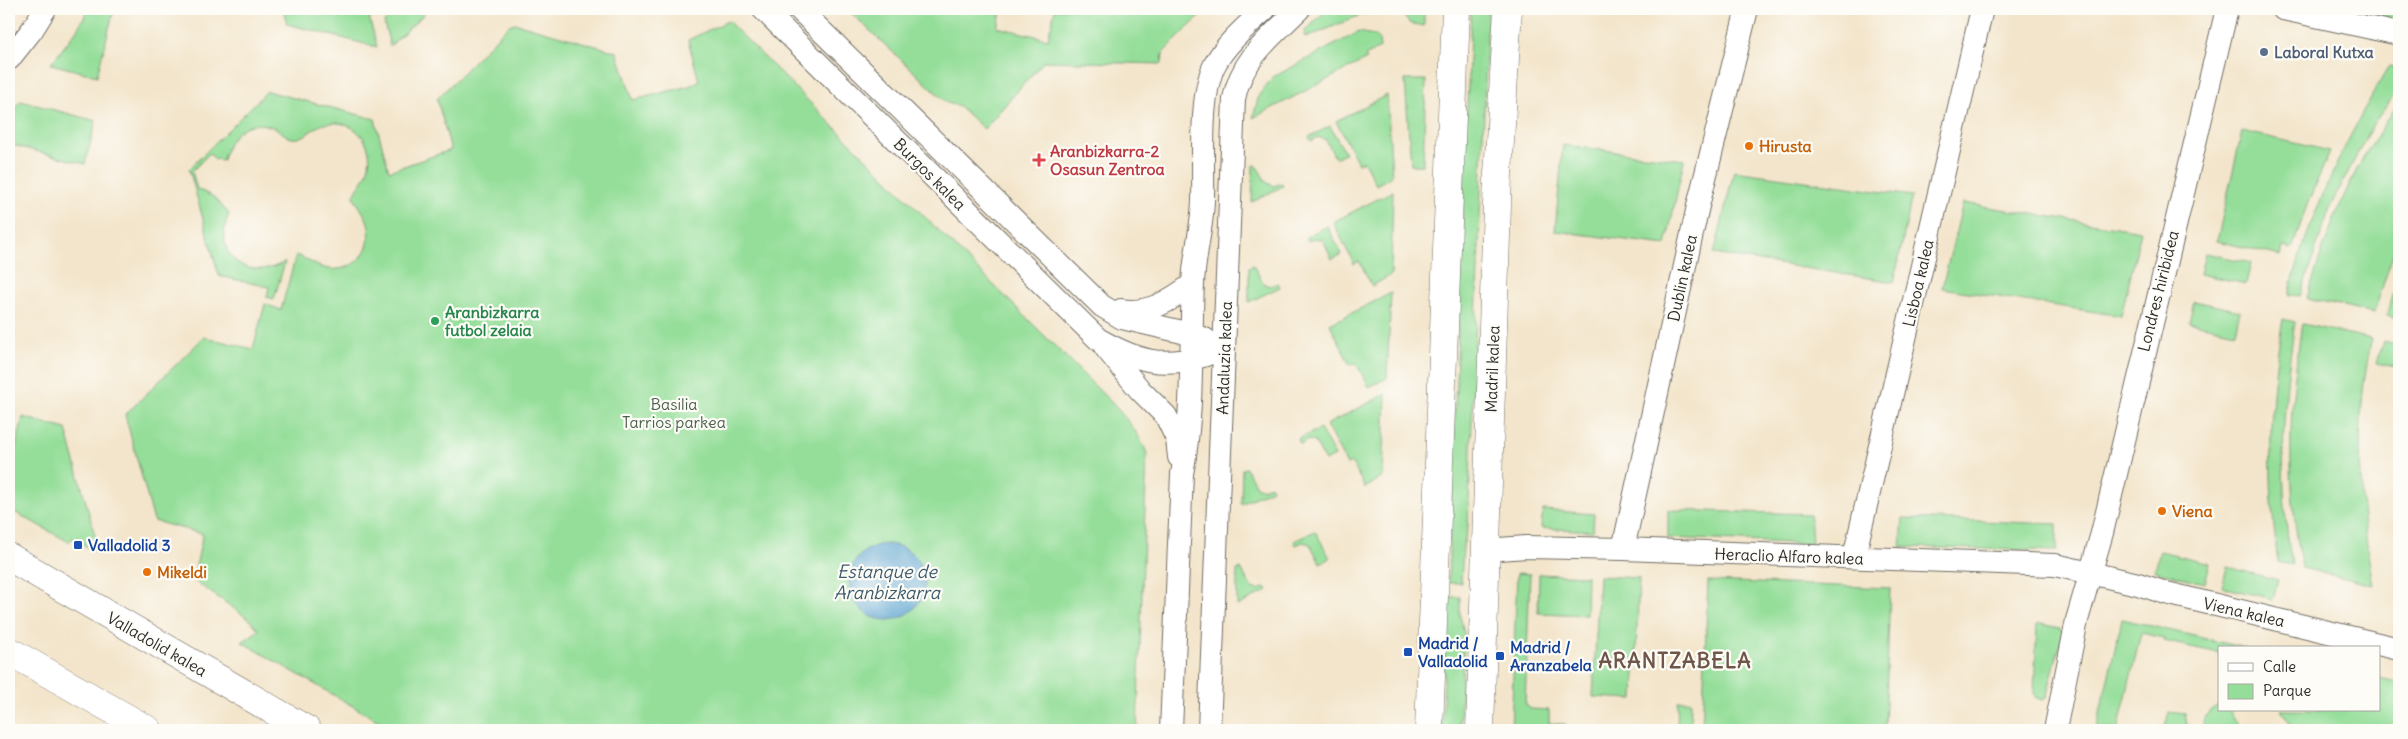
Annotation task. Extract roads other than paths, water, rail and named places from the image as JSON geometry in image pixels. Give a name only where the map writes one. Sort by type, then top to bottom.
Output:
[{"type":"main road","points":[[1429,730],[1456,9]]},
{"type":"main road","name":"Madril kalea","points":[[1480,730],[1498,174],[1508,9]]},
{"type":"main road","name":"Valladolid kalea","points":[[9,557],[307,730]]},
{"type":"main road","points":[[9,651],[148,730]]},
{"type":"street","points":[[9,59],[32,30],[45,9]]},
{"type":"street","name":"Burgos kalea","points":[[763,9],[1098,338],[1123,370],[1166,416],[1177,439],[1182,474]]},
{"type":"street","name":"Burgos kalea","points":[[799,9],[1102,306],[1122,318],[1192,334],[1225,347]]},
{"type":"street","name":"Andaluzia kalea","points":[[1171,730],[1182,474],[1188,440],[1193,284],[1202,207],[1208,83],[1215,64],[1228,46],[1265,9]]},
{"type":"street","name":"Andaluzia kalea","points":[[1209,730],[1234,99],[1237,81],[1244,66],[1299,9]]},
{"type":"street","name":"Dublin kalea","points":[[1623,549],[1698,206],[1747,9]]},
{"type":"street","name":"Lisboa kalea","points":[[1854,557],[1982,9]]},
{"type":"street","name":"Londres hiribidea","points":[[2055,730],[2077,620],[2227,9]]},
{"type":"street","points":[[2283,9],[2399,34]]},
{"type":"street","points":[[1102,306],[1135,312],[1158,306],[1193,284]]},
{"type":"street","name":"Burgos kalea","points":[[1098,338],[1127,355],[1154,362],[1191,360],[1225,347]]},
{"type":"street","name":"Heraclio Alfaro kalea","points":[[1486,550],[1526,547],[1854,557],[2055,565],[2090,573]]},
{"type":"street","name":"Viena kalea","points":[[2090,573],[2138,584],[2166,594],[2399,649]]},
{"type":"water","name":"Estanque de Aranbizkarra","points":[[887,544],[901,547],[914,555],[922,568],[925,582],[922,596],[914,609],[901,617],[887,620],[873,617],[860,609],[852,596],[849,582],[852,568],[860,555],[873,547]]},
{"type":"place","name":"Laboral Kutxa","points":[[2264,52]]},
{"type":"place","name":"Hirusta","points":[[1749,146]]},
{"type":"place","name":"Aranbizkarra-2 Osasun Zentroa","points":[[1039,160]]},
{"type":"place","name":"Aranbizkarra futbol zelaia","points":[[435,321]]},
{"type":"place","name":"Viena","points":[[2162,511]]},
{"type":"place","name":"Valladolid 3","points":[[78,545]]},
{"type":"place","name":"Mikeldi","points":[[147,572]]},
{"type":"place","name":"Madrid / Valladolid","points":[[1408,652]]},
{"type":"place","name":"Madrid / Aranzabela","points":[[1500,656]]},
{"type":"district","name":"ARANTZABELA","points":[[1675,661]]},
{"type":"park label","name":"Basilia Tarrios parkea","points":[[674,413]]}]
